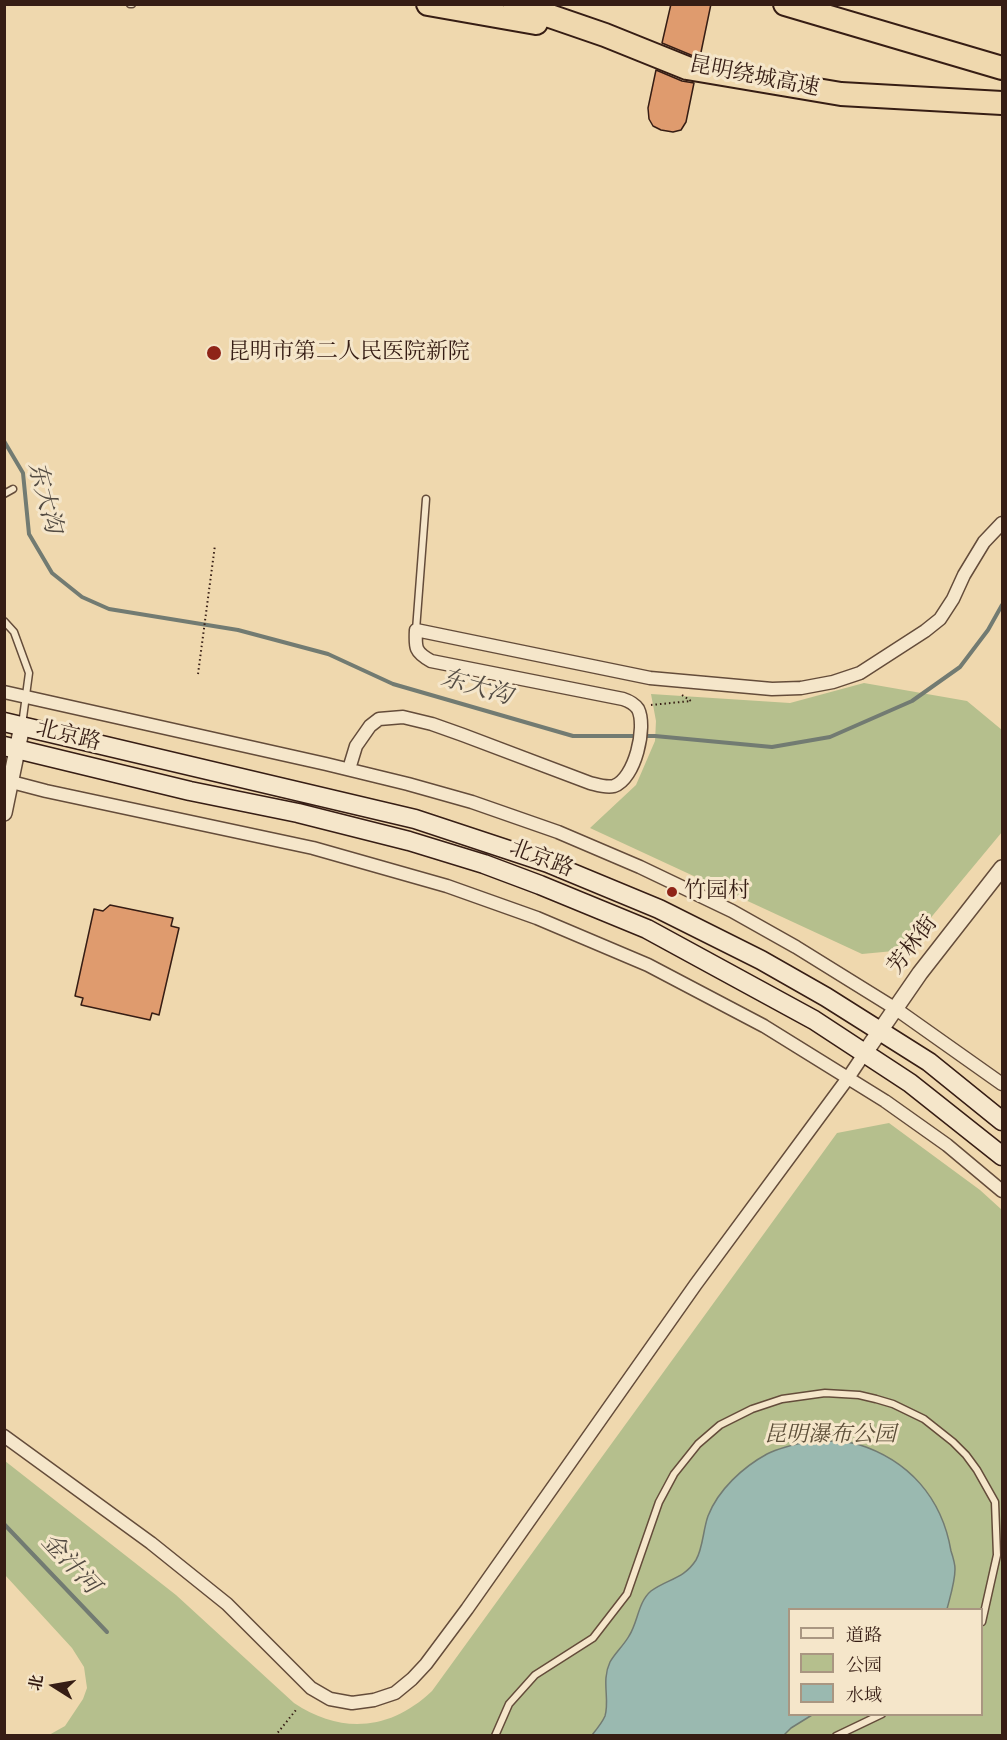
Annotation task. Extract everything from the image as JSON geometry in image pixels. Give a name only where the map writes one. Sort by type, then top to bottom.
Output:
[{"type":"highway","points":[[428,4],[605,35]]},
{"type":"highway","name":"昆明绕城高速","points":[[515,4],[605,35],[687,68],[841,94],[1002,103]]},
{"type":"highway","points":[[785,4],[1002,69]]},
{"type":"main road","name":"北京路","points":[[13,724],[415,819],[548,863],[659,909],[761,960],[826,997],[928,1062],[1002,1121]]},
{"type":"main road","name":"北京路","points":[[11,748],[190,791],[298,813],[409,841],[484,864],[540,885],[647,929],[814,1020],[910,1083],[1002,1155]]},
{"type":"street","points":[[349,769],[356,746],[370,726],[379,719],[403,717],[432,724],[602,786],[614,786],[624,780],[639,750],[640,716],[637,707],[631,702],[431,661],[420,655],[415,646],[416,630],[650,678],[772,689],[801,688],[833,682],[860,673],[940,619],[984,542],[1002,523]]},
{"type":"street","points":[[4,692],[349,769],[472,802],[558,832],[640,867],[787,942],[896,1009],[991,1074],[1002,1084]]},
{"type":"street","points":[[4,813],[13,724]]},
{"type":"street","points":[[8,781],[313,848],[459,890],[537,918],[648,965],[764,1026],[885,1101],[947,1145],[1002,1191]]},
{"type":"street","name":"芳林街","points":[[864,1054],[920,973],[1002,868]]},
{"type":"street","points":[[4,1436],[151,1543],[218,1598],[311,1688],[330,1699],[352,1703],[374,1700],[395,1693],[426,1664],[467,1609],[696,1284],[849,1078],[864,1054]]},
{"type":"lane","points":[[4,494],[13,489]]},
{"type":"lane","points":[[416,630],[426,499]]},
{"type":"lane","points":[[4,621],[14,632],[29,673],[26,697],[13,724]]},
{"type":"lane","points":[[495,1736],[509,1704],[535,1675],[593,1638],[627,1594],[659,1502],[674,1474],[698,1444],[720,1425],[752,1409],[782,1399],[842,1393],[876,1399],[924,1419],[966,1455],[987,1485],[995,1502],[997,1555],[983,1614]]},
{"type":"lane","points":[[836,1736],[878,1716]]},
{"type":"path","points":[[198,674],[216,545]]},
{"type":"path","points":[[640,716],[652,705],[691,701],[676,691],[676,680]]},
{"type":"path","points":[[275,1736],[296,1710]]},
{"type":"green space","points":[[864,683],[967,701],[1002,730],[1002,832],[904,950],[862,954],[590,828],[636,785],[655,741],[656,721],[651,694],[790,703]]},
{"type":"green space","name":"昆明瀑布公园","points":[[889,1123],[980,1190],[1002,1210],[1002,1735],[49,1735],[65,1726],[83,1699],[87,1688],[84,1667],[72,1648],[5,1575],[5,1461],[176,1595],[294,1703],[312,1713],[348,1724],[366,1724],[400,1714],[432,1691],[837,1133]]},
{"type":"water","points":[[811,1441],[857,1444],[892,1460],[920,1484],[940,1514],[954,1562],[954,1579],[947,1608],[788,1608],[788,1716],[810,1716],[784,1735],[592,1735],[605,1716],[607,1669],[629,1636],[647,1596],[657,1587],[686,1571],[696,1560],[712,1506],[732,1480],[758,1459],[778,1449]]},
{"type":"building","points":[[671,4],[711,4],[700,57],[662,43]]},
{"type":"building","points":[[656,70],[682,81],[694,83],[686,122],[681,130],[673,132],[661,130],[653,126],[649,119],[648,108]]},
{"type":"building","points":[[110,905],[173,918],[171,926],[179,928],[159,1015],[152,1013],[150,1020],[81,1005],[83,998],[75,996],[94,909],[103,911]]},
{"type":"waterway","name":"东大沟","points":[[4,441],[23,473],[29,534],[52,573],[82,597],[109,609],[238,630],[328,654],[393,684],[573,736],[655,736],[772,747],[830,737],[912,701],[960,667],[988,630],[1002,605]]},
{"type":"waterway","name":"金汁河","points":[[4,1524],[107,1632]]},
{"type":"place","name":"昆明市第二人民医院新院","points":[[214,353]]},
{"type":"place","name":"竹园村","points":[[672,892]]}]
